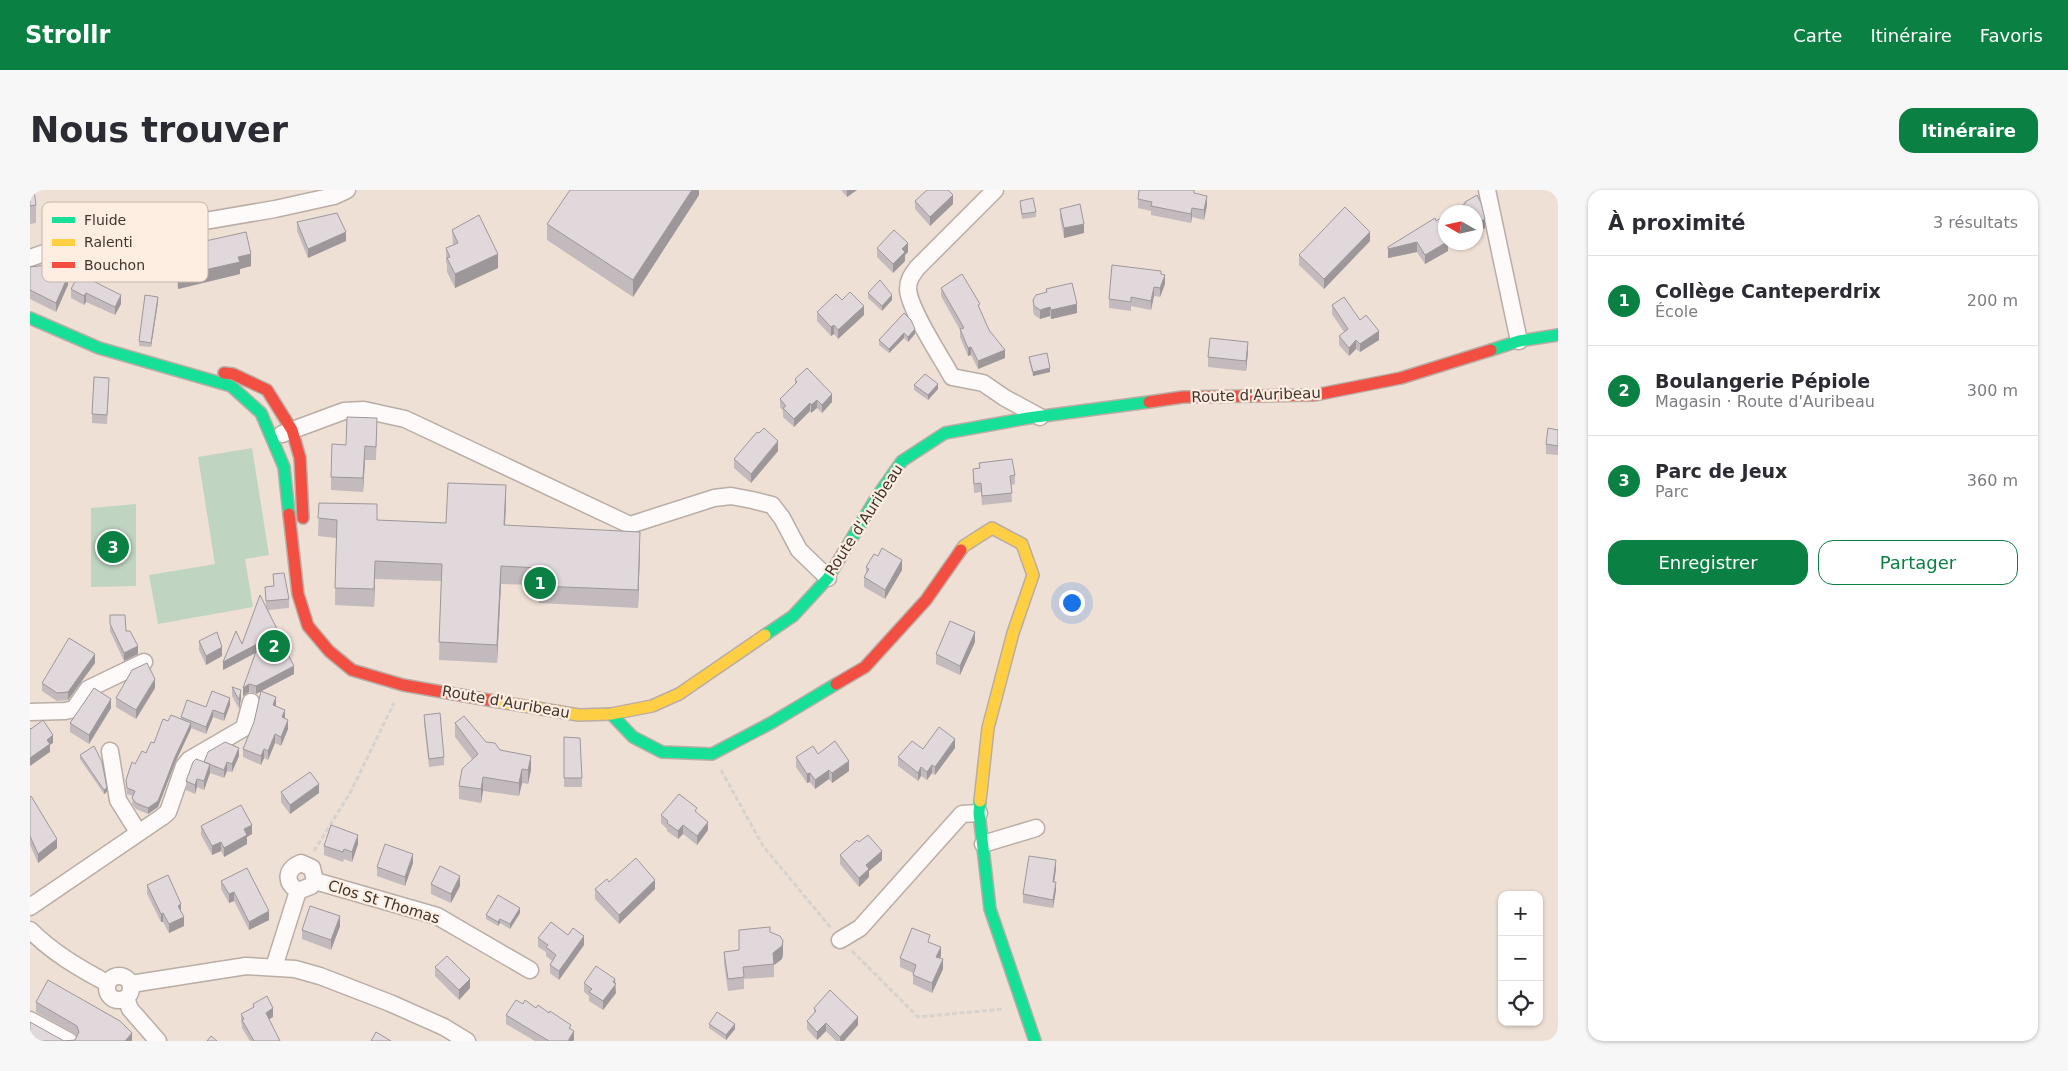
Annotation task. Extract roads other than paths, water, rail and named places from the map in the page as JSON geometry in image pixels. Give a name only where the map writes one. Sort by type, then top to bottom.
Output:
[{"type":"street","points":[[208,220],[275,209],[334,196],[348,190]]},
{"type":"street","points":[[995,190],[917,268],[909,279],[908,291],[916,314],[952,376],[983,383],[1005,398],[1040,417]]},
{"type":"street","points":[[1487,190],[1519,341]]},
{"type":"street","points":[[30,258],[42,254]]},
{"type":"street","name":"Route d'Auribeau","points":[[30,318],[99,348],[231,386],[261,413],[284,468],[298,594],[308,626],[329,651],[352,670],[403,685],[580,715],[611,714],[652,706],[679,694],[793,616],[828,578],[876,498],[902,461],[945,433],[1040,417],[1183,397],[1315,395],[1401,378],[1519,341],[1558,335]]},
{"type":"street","name":"Route d'Auribeau","points":[[153,364],[233,374],[267,390],[292,430],[300,458],[304,530]]},
{"type":"street","points":[[271,439],[344,411],[364,410],[405,419],[630,525],[714,498],[731,496],[772,505],[782,518],[799,550],[828,578]]},
{"type":"street","points":[[611,714],[633,737],[662,752],[712,754],[770,723],[865,667],[926,600],[964,546],[992,528],[1022,544],[1033,575],[1013,633],[988,728],[979,813],[990,909],[1035,1041]]},
{"type":"street","points":[[305,548],[308,626]]},
{"type":"street","points":[[30,712],[74,709],[88,689],[144,662]]},
{"type":"street","points":[[30,906],[168,812],[184,766],[189,760],[244,728],[251,702]]},
{"type":"street","points":[[110,751],[118,800],[138,832]]},
{"type":"street","points":[[840,940],[860,928],[962,814],[979,813]]},
{"type":"street","points":[[983,844],[1036,828]]},
{"type":"street","name":"Clos St Thomas","points":[[301,863],[312,868],[315,881],[311,886],[298,891],[289,882],[289,874],[293,867],[301,863]]},
{"type":"street","name":"Clos St Thomas","points":[[315,881],[437,916],[530,970]]},
{"type":"street","points":[[274,967],[298,891]]},
{"type":"street","points":[[30,930],[40,941],[69,963],[107,984],[107,991],[111,998],[118,1000],[128,991],[246,966],[295,969],[320,976],[390,1003],[444,1027],[467,1041]]},
{"type":"street","points":[[128,991],[130,1009],[158,1041]]},
{"type":"street","points":[[30,1020],[69,1041]]},
{"type":"place","name":"Parc de Jeux","points":[[113,547]]},
{"type":"place","name":"Collège Canteperdrix","points":[[540,583]]},
{"type":"place","name":"Boulangerie Pépiole","points":[[274,646]]}]
